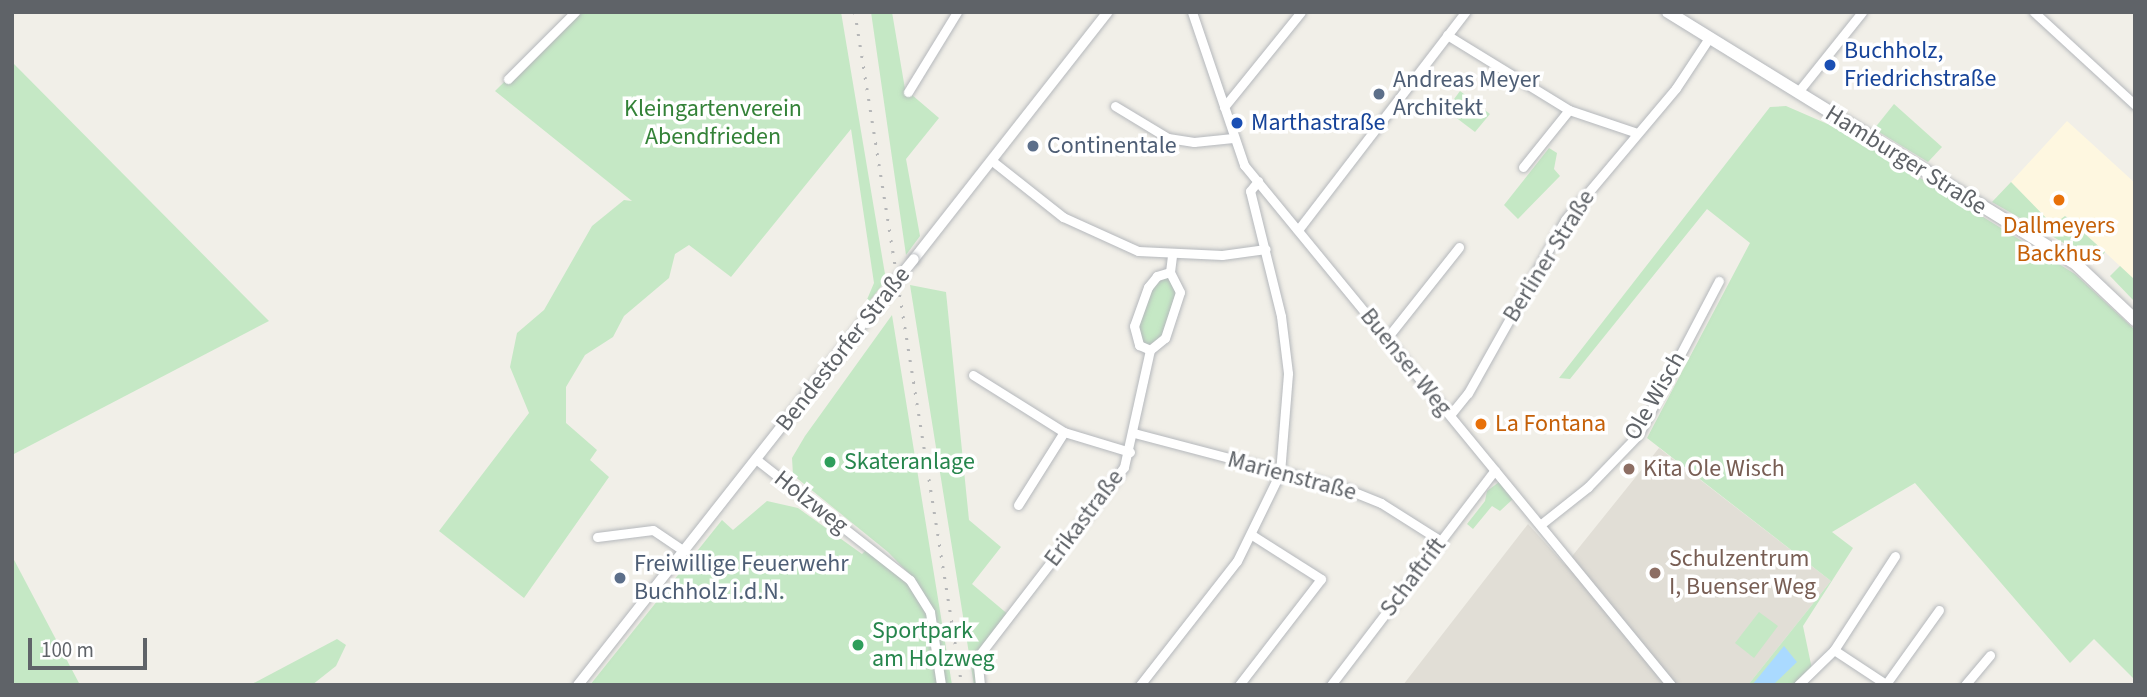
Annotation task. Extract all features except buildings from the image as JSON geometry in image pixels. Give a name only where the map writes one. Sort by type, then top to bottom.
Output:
[{"type":"main road","name":"Hamburger Straße","points":[[1668,12],[2077,265],[2135,320]]},
{"type":"street","points":[[508,79],[575,12]]},
{"type":"street","points":[[908,92],[957,12]]},
{"type":"street","name":"Bendestorfer Straße","points":[[578,685],[1108,12]]},
{"type":"street","name":"Buenser Weg","points":[[1192,12],[1244,165],[1671,685]]},
{"type":"street","points":[[1224,107],[1301,12]]},
{"type":"street","points":[[1297,230],[1465,12]]},
{"type":"street","points":[[1798,92],[1861,12]]},
{"type":"street","points":[[2035,12],[2135,105]]},
{"type":"street","points":[[1447,35],[1569,110],[1637,133]]},
{"type":"street","name":"Berliner Straße","points":[[1450,415],[1468,393],[1565,220],[1676,88],[1709,38]]},
{"type":"street","points":[[1115,106],[1168,138],[1194,142],[1233,138]]},
{"type":"street","points":[[1523,167],[1569,110]]},
{"type":"street","points":[[991,160],[1063,218],[1127,247],[1171,255],[1266,249]]},
{"type":"street","points":[[1140,685],[1252,536],[1280,473],[1288,373],[1281,316],[1251,191],[1258,181]]},
{"type":"street","points":[[1387,338],[1459,247]]},
{"type":"street","name":"Erikastraße","points":[[980,685],[974,666],[1115,481],[1130,452],[1150,350],[1160,345],[1174,318],[1179,285],[1170,272],[1171,255]]},
{"type":"street","points":[[1150,350],[1139,345],[1134,326],[1148,287],[1157,276],[1170,272]]},
{"type":"street","name":"Ole Wisch","points":[[1540,525],[1588,487],[1638,435],[1720,281]]},
{"type":"street","points":[[973,375],[1064,432],[1130,452]]},
{"type":"street","points":[[1018,505],[1064,432]]},
{"type":"street","name":"Marienstraße","points":[[1134,433],[1344,488],[1381,503],[1441,541]]},
{"type":"street","name":"Holzweg","points":[[757,460],[910,580],[930,611],[941,685]]},
{"type":"street","name":"Schaftrift","points":[[1331,685],[1495,470]]},
{"type":"street","points":[[597,537],[653,530],[684,551]]},
{"type":"street","points":[[1239,685],[1321,579],[1252,536]]},
{"type":"street","points":[[1798,685],[1834,650],[1895,556]]},
{"type":"street","points":[[1834,650],[1886,685],[1940,610]]},
{"type":"street","points":[[1965,685],[1990,655]]},
{"type":"street","points":[[1864,685],[1874,676]]},
{"type":"shaded area","points":[[2067,121],[2135,183],[2135,280],[2066,216],[2053,226],[2011,182]]},
{"type":"shaded area","name":"Schulzentrum I, Buenser Weg","points":[[1659,448],[1831,581],[1748,685],[1403,685],[1528,524],[1565,565]]},
{"type":"green space","name":"Kleingartenverein Abendfrieden","points":[[575,12],[841,12],[886,280],[863,309],[874,283],[851,129],[731,277],[689,245],[675,254],[669,278],[624,316],[613,337],[585,355],[566,387],[566,423],[597,450],[590,460],[609,477],[524,598],[439,531],[529,413],[510,367],[517,333],[544,310],[592,226],[624,200],[632,201],[495,91]]},
{"type":"green space","points":[[871,12],[892,12],[905,89],[939,118],[906,159],[920,236],[906,255]]},
{"type":"green space","points":[[12,62],[269,321],[12,455]]},
{"type":"green space","points":[[1460,91],[1490,114],[1475,132],[1446,110]]},
{"type":"green space","points":[[1894,104],[1942,147],[1928,162],[1874,129]]},
{"type":"green space","points":[[1786,106],[1846,132],[2075,274],[2135,330],[2135,680],[2094,639],[2070,663],[1915,483],[1832,532],[1853,548],[1803,626],[1812,669],[1792,685],[1748,685],[1831,581],[1647,438],[1750,243],[1707,209],[1570,379],[1559,378],[1770,107]]},
{"type":"green space","points":[[1549,148],[1557,153],[1554,169],[1560,176],[1518,219],[1504,205]]},
{"type":"green space","points":[[2011,182],[2053,225],[2065,216],[2105,252],[2097,262],[1992,202]]},
{"type":"green space","points":[[2120,266],[2135,280],[2135,302],[2110,276]]},
{"type":"green space","points":[[1164,272],[1179,285],[1165,338],[1143,347],[1134,326],[1143,298]]},
{"type":"green space","points":[[910,285],[946,292],[969,520],[1001,547],[972,584],[1010,616],[977,658],[978,685],[974,685]]},
{"type":"green space","points":[[892,315],[952,685],[590,685],[722,520],[733,530],[767,501],[798,508],[862,554],[869,547],[893,566],[933,611],[917,582],[888,552],[793,475],[792,458],[805,436]]},
{"type":"green space","points":[[1499,482],[1514,498],[1500,511],[1492,506],[1473,529],[1467,524],[1485,501],[1487,491]]},
{"type":"green space","points":[[12,556],[80,685],[12,685]]},
{"type":"green space","points":[[1759,612],[1778,626],[1754,658],[1735,643]]},
{"type":"green space","points":[[337,639],[346,645],[336,666],[312,685],[250,685]]},
{"type":"water","points":[[1784,646],[1797,662],[1773,685],[1752,685]]},
{"type":"railway","points":[[855,12],[962,685]]},
{"type":"place","name":"Buchholz, Friedrichstraße","points":[[1830,65]]},
{"type":"place","name":"Andreas Meyer Architekt","points":[[1379,94]]},
{"type":"place","name":"Marthastraße","points":[[1237,123]]},
{"type":"place","name":"Continentale","points":[[1033,146]]},
{"type":"place","name":"Dallmeyers Backhus","points":[[2059,200]]},
{"type":"place","name":"La Fontana","points":[[1481,424]]},
{"type":"place","name":"Skateranlage","points":[[830,462]]},
{"type":"place","name":"Kita Ole Wisch","points":[[1629,469]]},
{"type":"place","name":"Schulzentrum I, Buenser Weg","points":[[1655,573]]},
{"type":"place","name":"Freiwillige Feuerwehr Buchholz i.d.N.","points":[[620,578]]},
{"type":"place","name":"Sportpark am Holzweg","points":[[858,645]]}]
